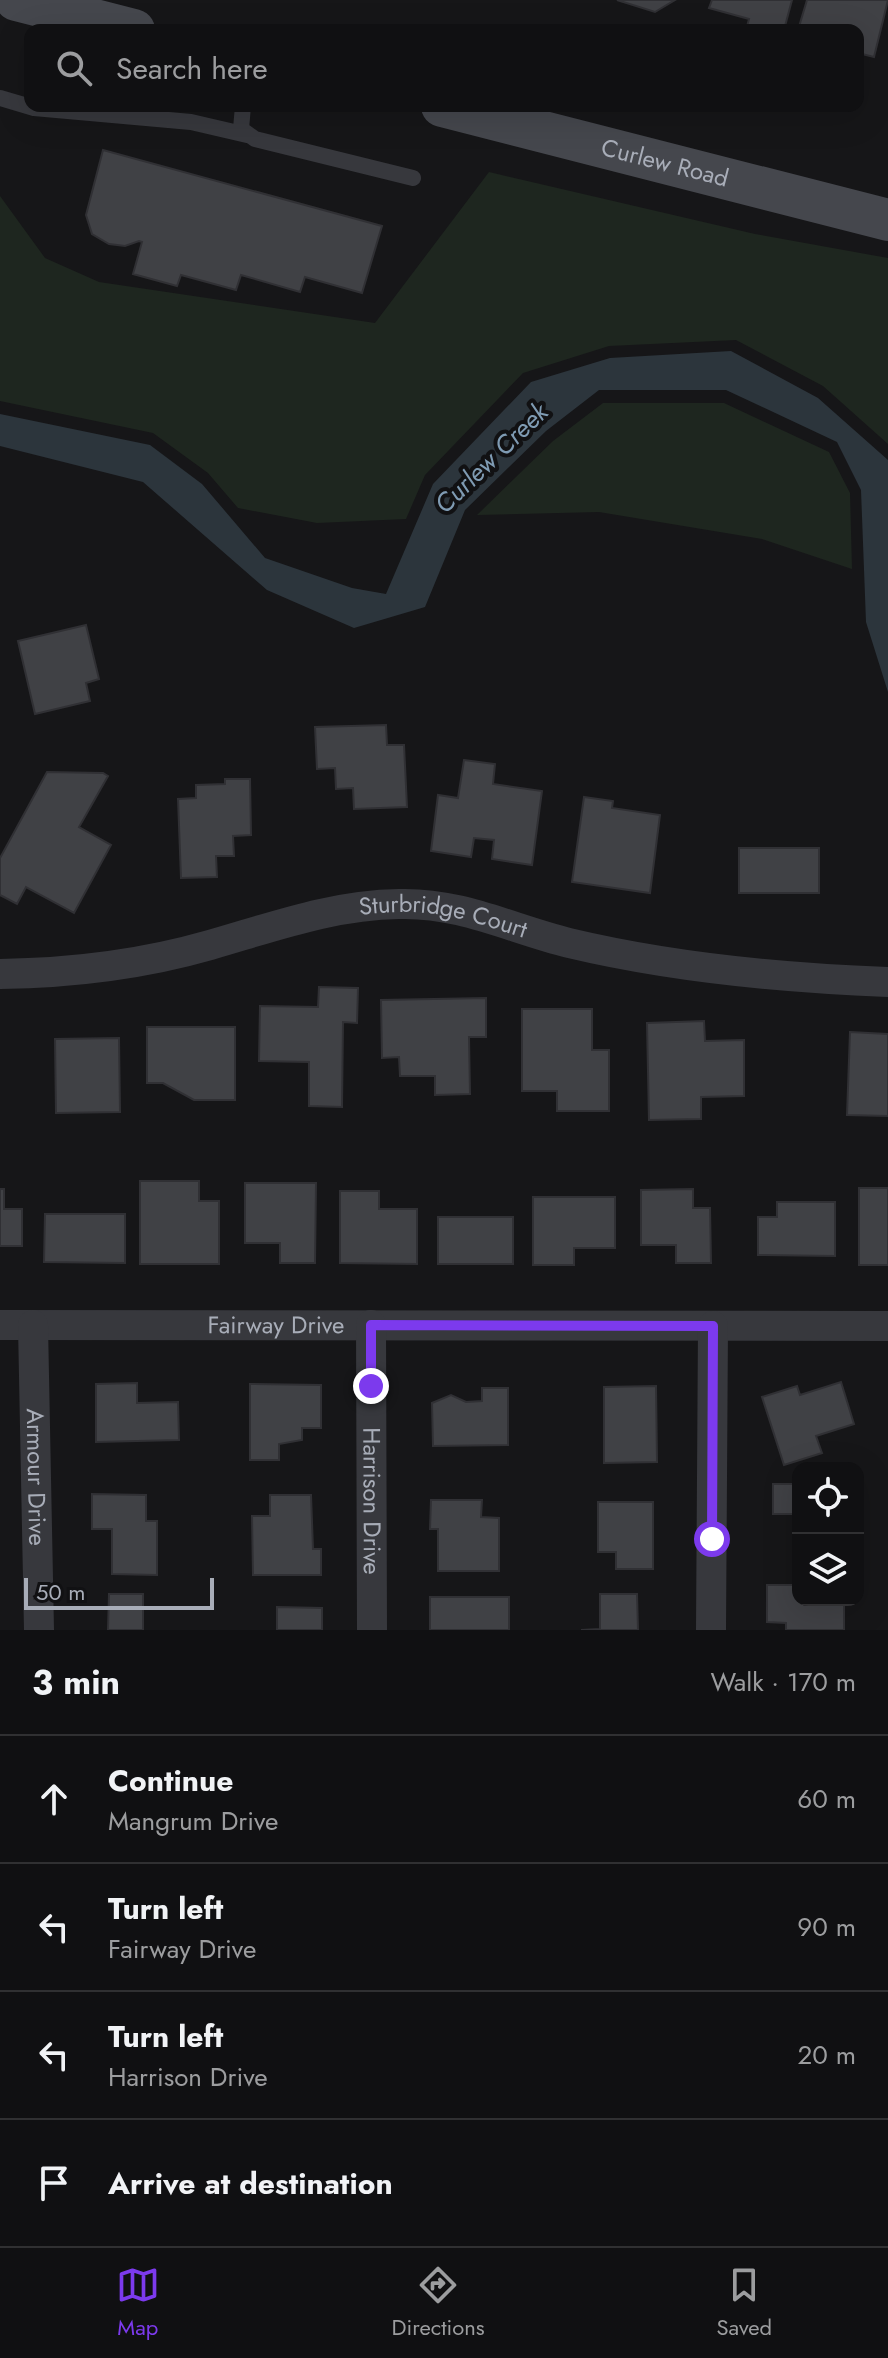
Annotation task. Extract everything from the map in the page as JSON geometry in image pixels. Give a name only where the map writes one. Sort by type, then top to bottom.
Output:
[{"type":"main road","points":[[16,0],[110,24]]},
{"type":"main road","name":"Curlew Road","points":[[465,112],[888,220]]},
{"type":"street","name":"Sturbridge Court","points":[[0,974],[130,961],[207,946],[302,916],[344,907],[401,903],[441,906],[485,915],[567,942],[662,962],[765,974],[888,982]]},
{"type":"street","name":"Fairway Drive","points":[[0,1325],[888,1326]]},
{"type":"street","name":"Armour Drive","points":[[33,1325],[39,1630]]},
{"type":"street","name":"Harrison Drive","points":[[371,1325],[372,1630]]},
{"type":"street","points":[[711,1630],[713,1326]]},
{"type":"lane","points":[[0,98],[24,105]]},
{"type":"lane","points":[[79,112],[191,122],[413,178]]},
{"type":"lane","points":[[242,112],[241,129],[247,135]]},
{"type":"shaded area","points":[[489,172],[755,234],[888,258],[888,444],[823,386],[736,340],[609,346],[523,373],[425,475],[406,519],[317,523],[238,508],[208,473],[153,433],[0,401],[0,196],[45,258],[99,282],[375,323]]},
{"type":"shaded area","points":[[603,403],[724,403],[829,452],[850,493],[852,569],[762,539],[599,512],[477,515],[553,441]]},
{"type":"water","name":"Curlew Creek","points":[[731,351],[818,398],[888,460],[888,692],[866,622],[861,490],[837,442],[726,390],[599,390],[546,431],[465,510],[425,607],[354,628],[267,590],[143,482],[0,446],[0,414],[150,445],[202,484],[265,558],[352,588],[386,594],[433,484],[531,382],[610,358]]},
{"type":"building","points":[[617,0],[675,0],[655,12]]},
{"type":"building","points":[[712,0],[792,0],[786,24],[748,24],[749,19],[709,8]]},
{"type":"building","points":[[807,0],[888,0],[874,57],[864,54],[864,24],[800,24]]},
{"type":"building","points":[[103,150],[382,226],[362,293],[305,277],[300,292],[241,275],[236,290],[181,275],[177,286],[133,274],[142,242],[125,246],[109,244],[92,234],[86,215]]},
{"type":"building","points":[[86,625],[99,679],[86,683],[90,701],[35,714],[18,641]]},
{"type":"building","points":[[386,725],[387,745],[404,745],[407,807],[354,809],[353,788],[336,789],[335,768],[317,769],[315,727]]},
{"type":"building","points":[[464,760],[495,764],[493,784],[542,791],[532,865],[492,859],[494,840],[474,838],[471,857],[431,851],[438,795],[458,798]]},
{"type":"building","points":[[47,772],[103,773],[108,776],[79,827],[111,845],[74,913],[26,887],[17,904],[0,895],[0,858]]},
{"type":"building","points":[[225,779],[250,779],[251,835],[233,836],[234,856],[216,856],[217,877],[181,878],[178,799],[196,798],[196,785],[225,784]]},
{"type":"building","points":[[584,797],[613,801],[612,808],[660,815],[650,893],[572,882]]},
{"type":"building","points":[[739,848],[819,848],[819,893],[739,893]]},
{"type":"building","points":[[319,987],[358,988],[357,1023],[343,1022],[342,1107],[309,1106],[309,1062],[259,1061],[260,1006],[318,1007]]},
{"type":"building","points":[[486,998],[486,1037],[469,1037],[470,1094],[435,1095],[435,1076],[400,1076],[399,1057],[382,1058],[381,1000]]},
{"type":"building","points":[[522,1009],[592,1009],[592,1050],[609,1050],[609,1111],[557,1111],[557,1091],[522,1091]]},
{"type":"building","points":[[704,1021],[705,1041],[744,1040],[744,1096],[701,1097],[701,1119],[649,1120],[647,1023]]},
{"type":"building","points":[[147,1027],[235,1027],[235,1100],[194,1100],[163,1083],[147,1083]]},
{"type":"building","points":[[850,1032],[888,1034],[888,1116],[847,1115]]},
{"type":"building","points":[[119,1038],[120,1112],[56,1113],[55,1039]]},
{"type":"building","points":[[140,1181],[199,1181],[199,1201],[219,1201],[219,1264],[140,1264]]},
{"type":"building","points":[[245,1183],[316,1183],[315,1263],[280,1263],[280,1243],[245,1243]]},
{"type":"building","points":[[859,1188],[888,1188],[888,1265],[859,1265]]},
{"type":"building","points":[[0,1189],[4,1189],[4,1209],[22,1209],[22,1246],[0,1246]]},
{"type":"building","points":[[693,1189],[693,1208],[710,1208],[711,1263],[676,1263],[676,1245],[641,1245],[641,1190]]},
{"type":"building","points":[[340,1191],[379,1191],[379,1209],[417,1209],[417,1264],[340,1263]]},
{"type":"building","points":[[533,1197],[615,1197],[615,1248],[574,1248],[574,1265],[533,1265]]},
{"type":"building","points":[[777,1202],[835,1202],[835,1256],[758,1255],[758,1217],[777,1217]]},
{"type":"building","points":[[45,1214],[125,1214],[125,1263],[44,1262]]},
{"type":"building","points":[[438,1217],[513,1217],[513,1264],[438,1264]]},
{"type":"building","points":[[841,1382],[854,1424],[816,1436],[822,1453],[784,1465],[762,1397],[797,1386],[800,1395]]},
{"type":"building","points":[[137,1383],[137,1403],[178,1402],[179,1440],[96,1442],[96,1384]]},
{"type":"building","points":[[250,1384],[321,1385],[321,1428],[302,1428],[302,1440],[279,1444],[279,1460],[250,1460]]},
{"type":"building","points":[[656,1386],[657,1462],[604,1463],[604,1387]]},
{"type":"building","points":[[482,1388],[508,1388],[508,1445],[433,1446],[432,1403],[451,1395],[466,1402],[482,1401]]},
{"type":"building","points":[[773,1484],[792,1484],[792,1514],[773,1514]]},
{"type":"building","points":[[92,1494],[146,1495],[146,1521],[157,1521],[157,1575],[112,1574],[112,1529],[92,1529]]},
{"type":"building","points":[[270,1495],[311,1495],[313,1549],[321,1549],[321,1575],[253,1575],[252,1516],[270,1516]]},
{"type":"building","points":[[431,1500],[482,1500],[481,1517],[499,1518],[499,1571],[438,1571],[438,1529],[430,1529]]},
{"type":"building","points":[[598,1502],[653,1502],[653,1569],[616,1569],[616,1552],[598,1552]]},
{"type":"building","points":[[767,1585],[792,1585],[792,1606],[844,1606],[844,1630],[786,1630],[786,1623],[767,1622]]},
{"type":"building","points":[[109,1594],[143,1594],[143,1630],[108,1630]]},
{"type":"building","points":[[600,1594],[637,1594],[638,1630],[581,1630],[600,1629]]},
{"type":"building","points":[[430,1597],[509,1597],[509,1630],[430,1630]]},
{"type":"building","points":[[277,1607],[322,1608],[322,1630],[277,1630]]},
{"type":"route","points":[[371,1386],[371,1325],[713,1326],[712,1539]]}]
